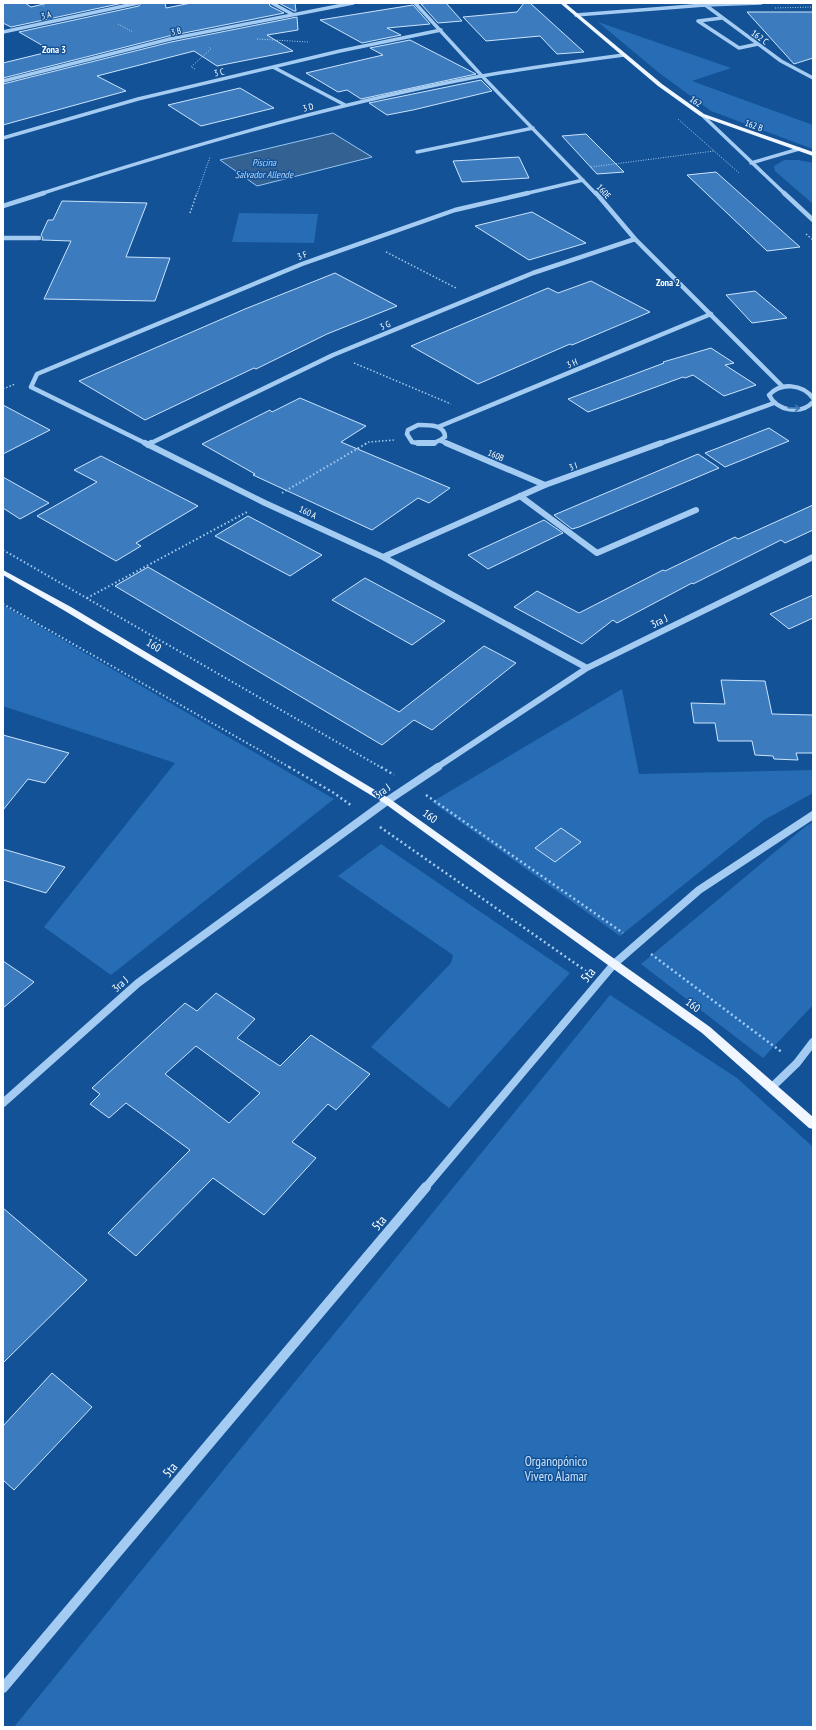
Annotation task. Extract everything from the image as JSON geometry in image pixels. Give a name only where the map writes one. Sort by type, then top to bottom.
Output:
[{"type":"main road","name":"162","points":[[562,3],[660,85],[702,115]]},
{"type":"main road","name":"162 B","points":[[702,115],[813,154]]},
{"type":"main road","name":"160","points":[[3,572],[68,608],[387,800],[706,1030],[813,1124]]},
{"type":"street","name":"3 A","points":[[3,32],[138,3]]},
{"type":"street","points":[[272,3],[292,14]]},
{"type":"street","name":"3 B","points":[[3,81],[154,43],[232,26],[353,3]]},
{"type":"street","name":"160E","points":[[415,3],[482,76],[583,180],[635,239],[712,314],[783,387]]},
{"type":"street","points":[[576,15],[703,4],[761,3]]},
{"type":"street","name":"162 C","points":[[703,4],[781,61],[813,78]]},
{"type":"street","points":[[722,18],[698,21],[739,48],[758,44]]},
{"type":"street","name":"3 C","points":[[3,138],[138,99],[440,30]]},
{"type":"street","name":"3 D","points":[[3,206],[78,181],[215,141],[345,106],[482,76],[527,68],[624,55]]},
{"type":"street","points":[[273,67],[345,106]]},
{"type":"street","name":"162","points":[[702,115],[813,220]]},
{"type":"street","points":[[417,152],[533,128]]},
{"type":"street","points":[[751,162],[799,149]]},
{"type":"street","name":"3 F","points":[[37,374],[302,264],[366,241],[455,210],[583,180]]},
{"type":"street","points":[[3,238],[39,238]]},
{"type":"street","name":"3 G","points":[[148,445],[333,355],[472,296],[533,272],[635,239]]},
{"type":"street","name":"3 H","points":[[438,427],[712,314]]},
{"type":"street","name":"160 A","points":[[37,374],[31,387],[265,502],[383,557],[587,668]]},
{"type":"street","points":[[813,389],[804,390],[783,387],[772,391],[770,395],[770,399],[774,403],[794,409],[808,407],[813,402]]},
{"type":"street","points":[[804,390],[813,398]]},
{"type":"street","name":"3 I","points":[[383,557],[545,484],[774,403]]},
{"type":"street","points":[[418,425],[438,427],[445,433],[445,437],[441,441],[431,444],[419,444],[412,442],[406,434],[408,430],[418,425]]},
{"type":"street","name":"160B","points":[[441,441],[545,484]]},
{"type":"street","points":[[520,496],[597,553],[696,510]]},
{"type":"street","name":"3ra J","points":[[3,1103],[138,983],[387,800],[587,668],[813,557]]},
{"type":"street","name":"5ta","points":[[3,1688],[614,964],[699,890],[813,815]]},
{"type":"street","points":[[771,1088],[797,1063],[813,1042]]},
{"type":"path","points":[[774,8],[813,7]]},
{"type":"path","points":[[97,12],[154,43]]},
{"type":"path","points":[[232,26],[254,38],[314,42]]},
{"type":"path","points":[[190,35],[211,48],[191,67],[216,81]]},
{"type":"path","points":[[677,118],[743,178]]},
{"type":"path","points":[[190,213],[215,141]]},
{"type":"path","points":[[572,169],[714,151]]},
{"type":"path","points":[[801,230],[813,240]]},
{"type":"path","points":[[366,241],[472,296]]},
{"type":"path","points":[[333,355],[472,413]]},
{"type":"path","points":[[3,604],[334,793],[601,981]]},
{"type":"green space","points":[[598,22],[731,68],[692,81],[813,125],[813,149],[711,111],[658,72]]},
{"type":"green space","points":[[784,160],[798,160],[813,163],[813,204],[775,171],[774,166]]},
{"type":"green space","points":[[239,213],[318,214],[314,243],[232,242]]},
{"type":"green space","points":[[3,605],[334,799],[111,975],[44,927],[175,763],[3,706]]},
{"type":"green space","points":[[622,689],[639,774],[813,770],[813,793],[764,820],[620,936],[432,802]]},
{"type":"green space","points":[[813,822],[813,1005],[763,1058],[641,964],[806,826]]},
{"type":"green space","points":[[381,844],[570,973],[449,1108],[371,1047],[451,963],[453,955],[338,876]]},
{"type":"green space","name":"Organopónico Vivero Alamar","points":[[610,995],[737,1078],[813,1147],[813,1727],[14,1727]]},
{"type":"water","name":"Piscina Salvador Allende","points":[[333,133],[372,157],[257,186],[220,160]]},
{"type":"building","points":[[3,3],[25,3],[31,7],[48,3],[123,3],[11,27],[3,23]]},
{"type":"building","points":[[141,3],[165,3],[166,8],[191,3],[269,3],[270,6],[284,13],[169,36],[3,78],[3,63],[52,51],[19,32],[139,6]]},
{"type":"building","points":[[279,3],[295,3],[296,11],[294,11]]},
{"type":"building","points":[[446,3],[462,21],[438,23],[421,4]]},
{"type":"building","points":[[524,3],[530,3],[584,52],[557,54],[540,36],[486,41],[463,17],[517,12]]},
{"type":"building","points":[[413,5],[430,24],[387,28],[401,35],[362,43],[320,20]]},
{"type":"building","points":[[747,12],[813,12],[813,58],[794,64]]},
{"type":"building","points":[[297,17],[298,30],[267,35],[293,51],[217,66],[194,51],[97,76],[126,91],[3,125],[3,84],[171,42]]},
{"type":"building","points":[[410,40],[476,74],[361,99],[347,90],[338,92],[306,73],[383,55],[370,48]]},
{"type":"building","points":[[481,80],[492,91],[413,110],[387,115],[369,103]]},
{"type":"building","points":[[240,88],[274,108],[201,126],[168,105]]},
{"type":"building","points":[[586,134],[624,172],[597,174],[562,136]]},
{"type":"building","points":[[519,157],[529,178],[462,182],[453,161]]},
{"type":"building","points":[[716,172],[800,247],[767,251],[687,175]]},
{"type":"building","points":[[62,201],[147,203],[126,257],[170,258],[155,301],[44,299],[71,241],[42,240],[43,238],[41,235],[48,220],[53,220]]},
{"type":"building","points":[[532,212],[586,243],[529,260],[475,226]]},
{"type":"building","points":[[335,273],[397,306],[327,334],[256,369],[254,368],[145,420],[79,381],[245,309]]},
{"type":"building","points":[[591,281],[650,312],[572,345],[570,344],[478,384],[411,346],[548,288],[558,293]]},
{"type":"building","points":[[755,291],[787,318],[752,323],[726,295]]},
{"type":"building","points":[[711,348],[734,363],[725,365],[756,385],[724,396],[693,375],[685,378],[683,377],[588,412],[568,399],[664,363],[663,362]]},
{"type":"building","points":[[300,398],[366,426],[341,442],[450,488],[429,503],[418,498],[372,530],[253,475],[255,474],[202,444],[270,410],[272,412]]},
{"type":"building","points":[[3,405],[50,430],[3,454]]},
{"type":"building","points":[[769,428],[789,441],[725,467],[705,453]]},
{"type":"building","points":[[698,454],[719,468],[572,529],[554,515]]},
{"type":"building","points":[[101,456],[198,506],[136,543],[141,546],[116,561],[37,516],[97,482],[74,470]]},
{"type":"building","points":[[3,477],[49,503],[20,519],[3,508]]},
{"type":"building","points":[[813,505],[813,530],[785,543],[781,540],[693,584],[692,583],[617,623],[613,620],[582,644],[514,607],[537,591],[579,613],[663,570],[665,571],[735,537],[738,539]]},
{"type":"building","points":[[248,516],[322,555],[290,576],[215,536]]},
{"type":"building","points":[[544,520],[563,533],[488,569],[468,555]]},
{"type":"building","points":[[148,567],[399,712],[484,646],[516,663],[432,730],[414,720],[382,745],[115,586]]},
{"type":"building","points":[[365,578],[445,621],[412,645],[332,600]]},
{"type":"building","points":[[813,595],[813,618],[789,629],[770,614]]},
{"type":"building","points":[[721,680],[765,681],[772,714],[813,715],[813,753],[796,753],[798,760],[774,759],[773,756],[755,755],[752,741],[718,741],[715,723],[694,723],[691,703],[725,704]]},
{"type":"building","points":[[3,735],[69,753],[45,783],[28,779],[3,810]]},
{"type":"building","points":[[561,828],[581,842],[555,862],[535,848]]},
{"type":"building","points":[[3,849],[65,867],[46,893],[3,880]]},
{"type":"building","points":[[3,961],[34,982],[3,1008]]},
{"type":"building","points":[[216,993],[255,1019],[237,1038],[280,1066],[311,1035],[370,1074],[336,1110],[328,1104],[292,1142],[316,1158],[264,1215],[213,1178],[136,1256],[108,1233],[190,1150],[126,1103],[109,1118],[90,1104],[100,1094],[92,1088],[185,1003],[197,1011]],"holes":[[[196,1046],[260,1093],[229,1123],[165,1074]]]},
{"type":"building","points":[[3,1208],[87,1280],[3,1363]]},
{"type":"building","points":[[52,1373],[92,1407],[14,1490],[3,1480],[3,1426]]},
{"type":"district","name":"Zona 3","points":[[54,49]]},
{"type":"district","name":"Zona 2","points":[[668,282]]}]
